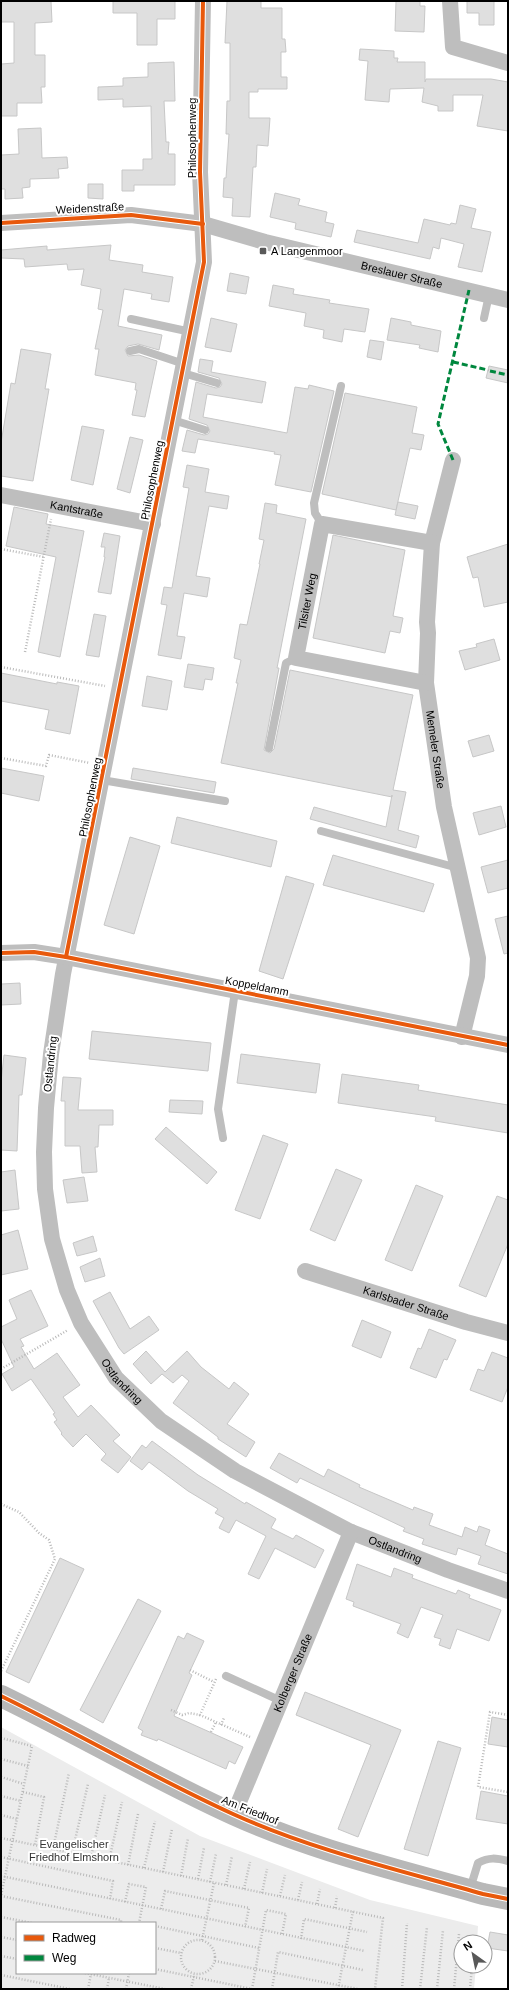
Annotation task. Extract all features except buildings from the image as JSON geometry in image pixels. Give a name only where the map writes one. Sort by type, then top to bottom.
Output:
[{"type":"street","name":"Philosophenweg","points":[[66,957],[121,689],[204,262],[200,172],[203,1]]},
{"type":"street","points":[[450,1],[453,47],[508,63]]},
{"type":"street","name":"Weidenstraße","points":[[1,222],[131,215],[203,224]]},
{"type":"street","name":"Breslauer Straße","points":[[203,224],[265,242],[508,300]]},
{"type":"street","name":"Memeler Straße","points":[[453,460],[432,543],[427,607],[426,684],[444,806],[478,958],[477,976],[462,1037]]},
{"type":"street","name":"Kantstraße","points":[[1,495],[153,524]]},
{"type":"street","points":[[322,524],[432,543]]},
{"type":"street","name":"Tilsiter Weg","points":[[296,658],[322,524]]},
{"type":"street","points":[[296,658],[426,684]]},
{"type":"street","name":"Koppeldamm","points":[[1,953],[34,952],[66,957],[508,1045]]},
{"type":"street","name":"Ostlandring","points":[[66,957],[51,1054],[44,1152],[45,1190],[52,1239],[67,1290],[80,1323],[116,1378],[161,1421],[235,1471],[350,1532],[448,1570],[508,1591]]},
{"type":"street","name":"Karlsbader Straße","points":[[305,1271],[466,1322],[508,1333]]},
{"type":"street","name":"Kolberger Straße","points":[[234,1814],[350,1532]]},
{"type":"street","name":"Am Friedhof","points":[[1,1696],[146,1772],[234,1814],[324,1849],[469,1890],[508,1899]]},
{"type":"lane","points":[[484,318],[489,295]]},
{"type":"lane","points":[[130,318],[191,332]]},
{"type":"lane","points":[[130,351],[139,349],[217,383]]},
{"type":"lane","points":[[322,524],[315,513],[314,503],[341,386]]},
{"type":"lane","points":[[173,420],[205,430]]},
{"type":"lane","points":[[269,748],[286,663],[296,658]]},
{"type":"lane","points":[[104,773],[225,801]]},
{"type":"lane","points":[[321,831],[458,868]]},
{"type":"lane","points":[[223,1138],[218,1109],[235,991]]},
{"type":"lane","points":[[226,1676],[281,1700]]},
{"type":"lane","points":[[469,1890],[478,1863],[487,1859],[495,1858],[508,1861]]},
{"type":"path","points":[[25,652],[54,504]]},
{"type":"path","points":[[1,549],[44,557]]},
{"type":"path","points":[[1,667],[121,689]]},
{"type":"path","points":[[1,758],[46,766],[49,755],[104,773]]},
{"type":"path","points":[[1,1369],[80,1323]]},
{"type":"path","points":[[1,1504],[19,1512],[39,1533],[49,1540],[55,1559],[1,1671]]},
{"type":"path","points":[[190,1670],[214,1682]]},
{"type":"path","points":[[200,1715],[216,1678],[226,1676]]},
{"type":"path","points":[[172,1710],[182,1715],[189,1713],[200,1715],[263,1743]]},
{"type":"path","points":[[508,1714],[490,1712],[478,1787],[508,1792]]},
{"type":"path","points":[[221,1725],[224,1718]]},
{"type":"path","points":[[211,1732],[216,1722]]},
{"type":"path","points":[[1,1738],[32,1746],[1,1896],[121,1920],[121,1922]]},
{"type":"path","points":[[1,1758],[28,1766]]},
{"type":"path","points":[[53,1849],[69,1773]]},
{"type":"path","points":[[1,1777],[24,1784]]},
{"type":"path","points":[[72,1853],[88,1784]]},
{"type":"path","points":[[23,1792],[44,1797],[35,1845]]},
{"type":"path","points":[[91,1857],[105,1795]]},
{"type":"path","points":[[1,1796],[21,1801]]},
{"type":"path","points":[[109,1861],[122,1802]]},
{"type":"path","points":[[128,1865],[138,1814]]},
{"type":"path","points":[[1,1815],[17,1820]]},
{"type":"path","points":[[144,1868],[155,1821]]},
{"type":"path","points":[[163,1872],[172,1829]]},
{"type":"path","points":[[1,1838],[383,1918],[375,1989]]},
{"type":"path","points":[[181,1876],[188,1838]]},
{"type":"path","points":[[198,1879],[204,1848]]},
{"type":"path","points":[[202,1940],[210,1900],[216,1854]]},
{"type":"path","points":[[226,1885],[232,1856]]},
{"type":"path","points":[[1,1857],[113,1881],[110,1899]]},
{"type":"path","points":[[244,1889],[250,1862]]},
{"type":"path","points":[[262,1893],[267,1869]]},
{"type":"path","points":[[280,1896],[285,1875]]},
{"type":"path","points":[[1,1876],[365,1951]]},
{"type":"path","points":[[298,1900],[302,1882]]},
{"type":"path","points":[[125,1902],[129,1884],[146,1888],[139,1922]]},
{"type":"path","points":[[317,1904],[320,1889]]},
{"type":"path","points":[[161,1910],[165,1891],[210,1900],[249,1908],[245,1927]]},
{"type":"path","points":[[334,1908],[337,1896]]},
{"type":"path","points":[[156,1969],[252,1989],[266,1910],[286,1914],[282,1934]]},
{"type":"path","points":[[338,1989],[353,1911]]},
{"type":"path","points":[[1,1917],[27,1922]]},
{"type":"path","points":[[301,1939],[304,1919],[367,1932]]},
{"type":"path","points":[[402,1989],[408,1923]]},
{"type":"path","points":[[156,1926],[259,1948]]},
{"type":"path","points":[[420,1989],[426,1927]]},
{"type":"path","points":[[437,1989],[443,1930]]},
{"type":"path","points":[[1,1937],[16,1940]]},
{"type":"path","points":[[202,1940],[213,1947],[215,1961],[208,1972],[194,1976],[183,1967],[181,1953],[188,1942],[202,1940]]},
{"type":"path","points":[[156,1948],[181,1953]]},
{"type":"path","points":[[272,1989],[278,1952],[363,1970]]},
{"type":"path","points":[[1,1956],[16,1959]]},
{"type":"path","points":[[215,1961],[358,1989]]},
{"type":"path","points":[[88,1989],[91,1974],[165,1989]]},
{"type":"path","points":[[126,1989],[129,1974]]},
{"type":"path","points":[[454,1989],[455,1974]]},
{"type":"path","points":[[470,1989],[471,1974]]},
{"type":"path","points":[[1,1975],[70,1989]]},
{"type":"path","points":[[191,1989],[194,1976]]},
{"type":"path","points":[[107,1989],[109,1978]]},
{"type":"green space","name":"Evangelischer Friedhof Elmshorn","points":[[1,1727],[200,1836],[370,1900],[478,1926],[478,1934],[453,1934],[453,1974],[475,1974],[474,1989],[1,1989]]},
{"type":"marked path","points":[[453,460],[438,424],[469,290]]},
{"type":"marked path","points":[[453,362],[488,370]]},
{"type":"marked path","points":[[490,371],[508,375]]},
{"type":"cycle path","points":[[66,957],[204,262],[200,172],[203,1]]},
{"type":"cycle path","points":[[1,223],[131,215],[203,224]]},
{"type":"cycle path","points":[[1,953],[34,952],[66,957],[508,1045]]},
{"type":"cycle path","points":[[1,1696],[174,1786],[263,1827],[325,1849],[483,1894],[508,1899]]},
{"type":"place","name":"A Langenmoor","points":[[263,251]]}]
